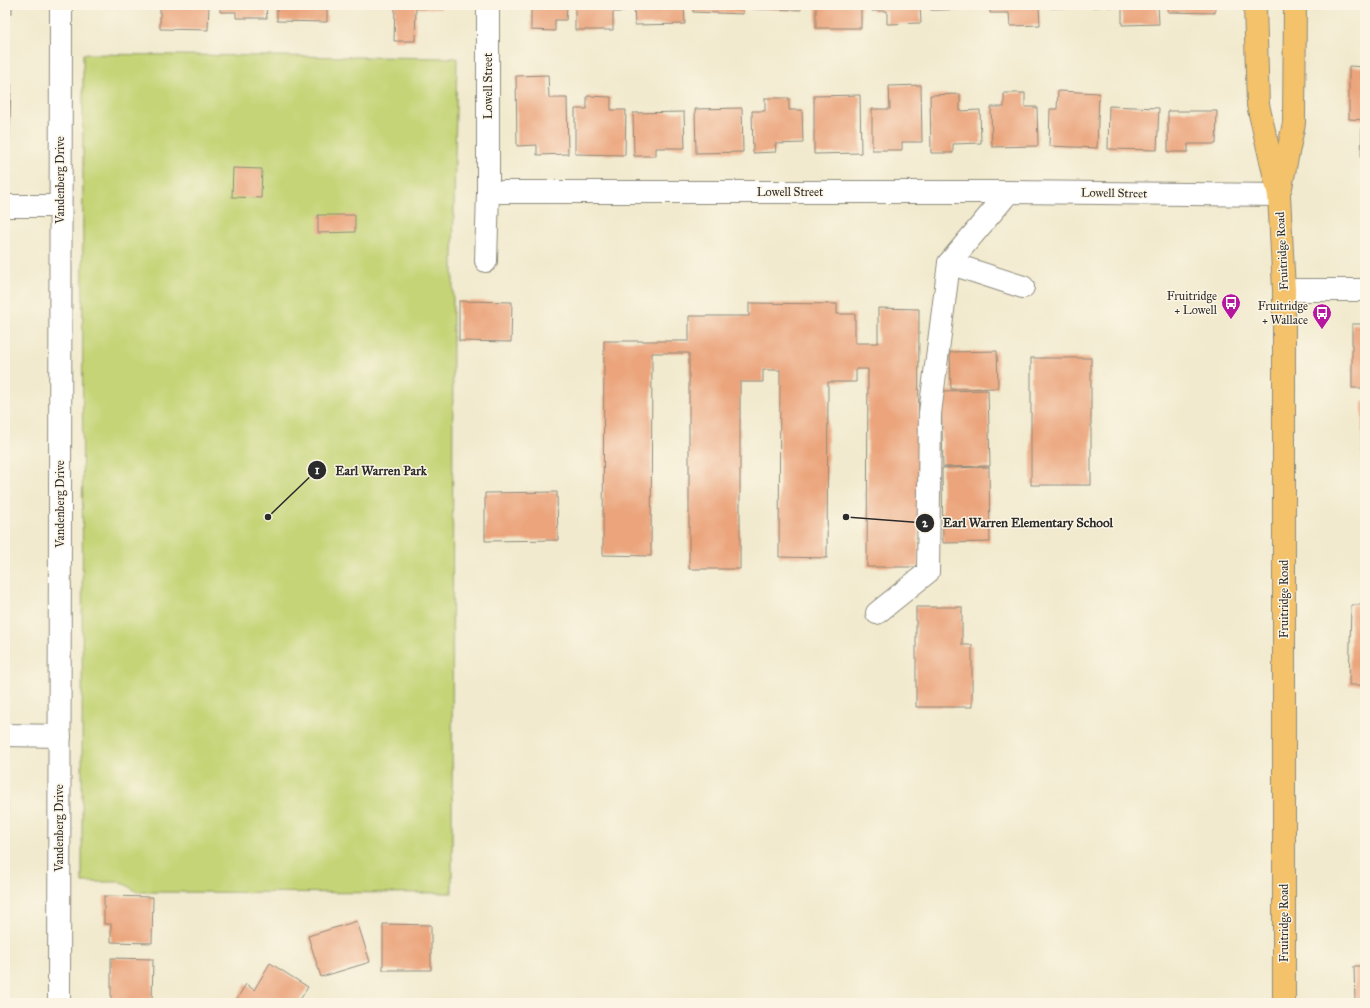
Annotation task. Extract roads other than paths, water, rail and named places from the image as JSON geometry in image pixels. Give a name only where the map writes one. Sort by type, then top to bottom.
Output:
[{"type":"main road","name":"Fruitridge Road","points":[[1255,5],[1258,105],[1279,194],[1284,290],[1284,1003]]},
{"type":"main road","name":"Fruitridge Road","points":[[1279,194],[1294,123],[1295,5]]},
{"type":"street","name":"Vandenberg Drive","points":[[59,1003],[61,5]]},
{"type":"street","name":"Lowell Street","points":[[488,5],[488,192],[1010,192],[1279,194]]},
{"type":"street","points":[[486,261],[488,192]]},
{"type":"street","points":[[877,613],[928,572],[930,413],[949,263],[1010,192]]},
{"type":"street","points":[[5,206],[60,206]]},
{"type":"street","points":[[949,263],[1023,287]]},
{"type":"street","points":[[1284,290],[1365,290]]},
{"type":"street","points":[[5,735],[60,736]]},
{"type":"place","name":"Fruitridge + Lowell","points":[[1231,320]]},
{"type":"place","name":"Fruitridge + Wallace","points":[[1322,330]]},
{"type":"place","name":"Earl Warren Park","points":[[268,517]]},
{"type":"place","name":"Earl Warren Elementary School","points":[[846,517]]}]
